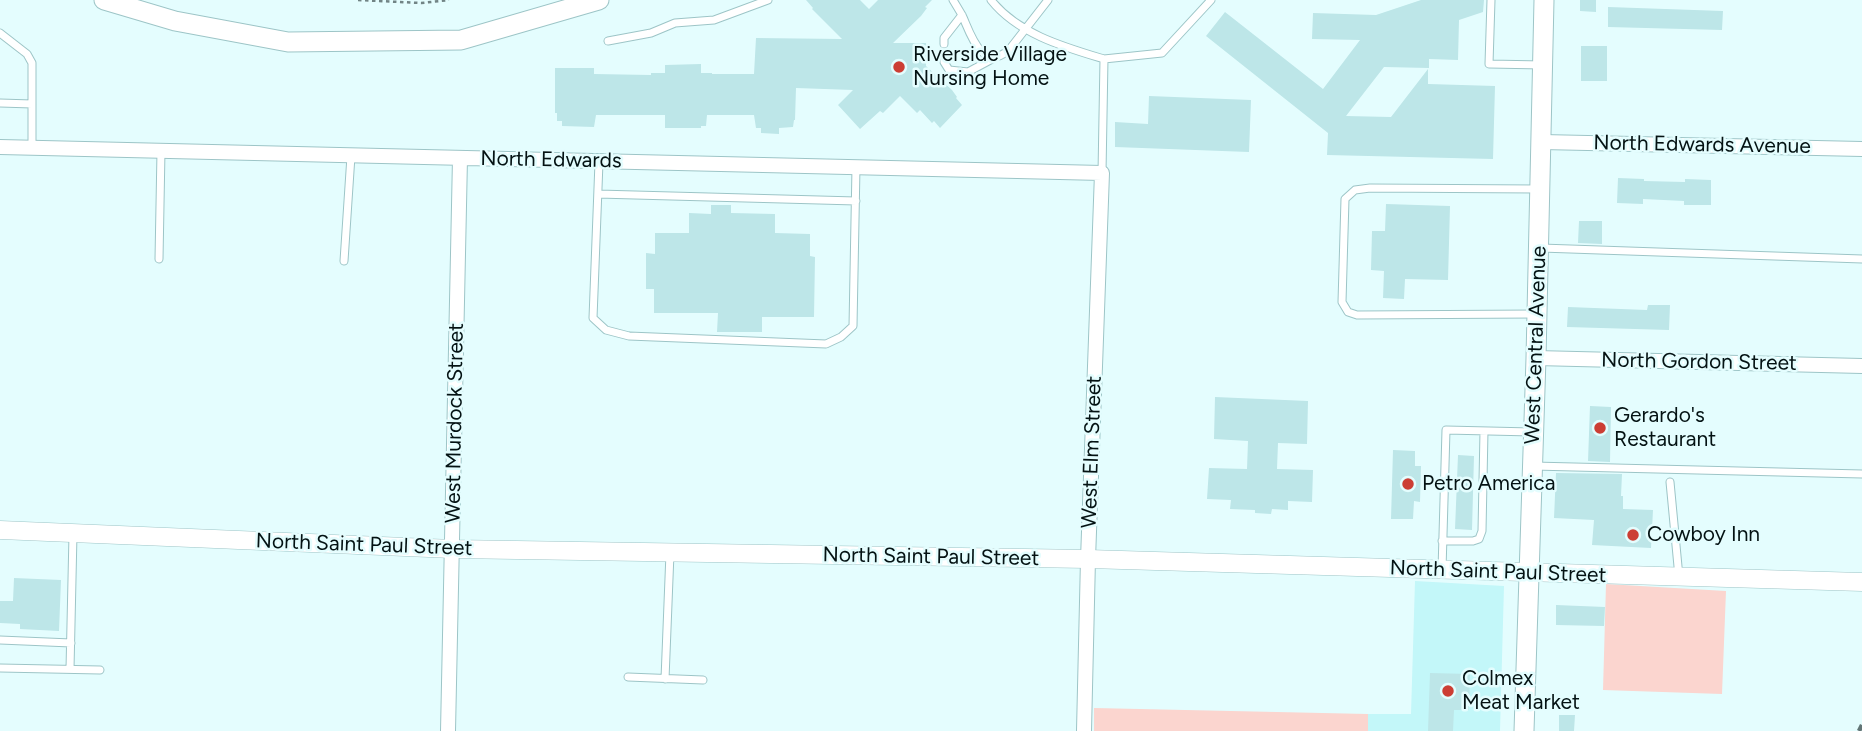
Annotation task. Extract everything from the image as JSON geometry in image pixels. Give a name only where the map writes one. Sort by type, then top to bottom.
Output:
[{"type":"main road","points":[[104,0],[175,22],[288,42],[461,40],[599,0]]},
{"type":"main road","name":"West Central Avenue","points":[[1524,731],[1541,189],[1544,0]]},
{"type":"street","name":"North Edwards Avenue","points":[[1542,142],[1862,149]]},
{"type":"street","name":"North Edwards","points":[[0,147],[1102,173]]},
{"type":"street","name":"West Murdock Street","points":[[448,731],[460,158]]},
{"type":"street","name":"West Elm Street","points":[[1084,731],[1102,173]]},
{"type":"street","name":"North Gordon Street","points":[[1536,358],[1862,366]]},
{"type":"street","name":"North Saint Paul Street","points":[[0,530],[453,549],[1088,559],[1862,582]]},
{"type":"lane","points":[[608,41],[650,33],[675,23],[715,20],[768,0]]},
{"type":"lane","points":[[953,0],[977,48],[996,57]]},
{"type":"lane","points":[[991,0],[1024,29],[1104,59],[1162,53],[1211,0]]},
{"type":"lane","points":[[944,59],[950,70],[968,72],[1003,55],[1048,0]]},
{"type":"lane","points":[[1491,0],[1489,64],[1543,65]]},
{"type":"lane","points":[[944,44],[944,38],[962,15]]},
{"type":"lane","points":[[0,33],[27,54],[32,63],[32,148]]},
{"type":"lane","points":[[1102,173],[1104,59]]},
{"type":"lane","points":[[0,103],[32,104]]},
{"type":"lane","points":[[159,259],[161,151]]},
{"type":"lane","points":[[344,261],[351,155]]},
{"type":"lane","points":[[599,161],[593,318],[607,330],[629,336],[826,344],[841,337],[853,326],[856,167]]},
{"type":"lane","points":[[1537,314],[1357,315],[1349,312],[1342,302],[1342,289],[1345,199],[1355,190],[1541,189]]},
{"type":"lane","points":[[598,194],[856,201]]},
{"type":"lane","points":[[1539,248],[1862,259]]},
{"type":"lane","points":[[1442,571],[1446,430],[1534,432]]},
{"type":"lane","points":[[1443,541],[1472,541],[1479,538],[1482,531],[1484,431]]},
{"type":"lane","points":[[1533,466],[1862,474]]},
{"type":"lane","points":[[1670,482],[1679,577]]},
{"type":"lane","points":[[70,669],[73,533]]},
{"type":"lane","points":[[665,679],[670,552]]},
{"type":"lane","points":[[0,640],[71,643]]},
{"type":"lane","points":[[0,668],[100,670]]},
{"type":"lane","points":[[628,677],[703,680]]},
{"type":"path","points":[[358,0],[421,3],[449,0]]},
{"type":"shaded area","points":[[1415,581],[1504,586],[1500,731],[1368,731],[1368,714],[1411,714]]},
{"type":"shaded area","points":[[1606,584],[1726,591],[1722,694],[1603,690]]},
{"type":"shaded area","points":[[1094,708],[1368,714],[1368,731],[1094,731]]},
{"type":"building","name":"Riverside Village Nursing Home","points":[[806,0],[860,0],[869,9],[878,0],[932,0],[921,16],[893,43],[926,43],[926,66],[952,90],[962,105],[940,128],[920,110],[917,113],[900,96],[883,113],[880,111],[860,129],[838,105],[853,90],[796,88],[793,127],[779,128],[779,134],[761,133],[761,128],[756,128],[754,115],[707,115],[706,126],[701,128],[665,128],[665,115],[596,115],[594,127],[562,126],[562,121],[557,121],[555,68],[594,68],[594,74],[651,75],[665,73],[665,65],[701,64],[701,73],[754,74],[756,38],[842,39]]},
{"type":"building","points":[[1421,0],[1484,0],[1483,12],[1459,20],[1458,60],[1429,59],[1429,68],[1384,67],[1346,116],[1391,117],[1428,69],[1428,84],[1495,86],[1493,159],[1327,155],[1328,133],[1206,36],[1225,12],[1323,89],[1360,40],[1312,39],[1313,13],[1376,15]]},
{"type":"building","points":[[1580,0],[1596,0],[1596,12],[1580,11]]},
{"type":"building","points":[[1608,7],[1723,11],[1722,30],[1608,27]]},
{"type":"building","points":[[1581,46],[1607,46],[1607,81],[1581,81]]},
{"type":"building","points":[[1149,96],[1251,100],[1249,152],[1115,147],[1115,122],[1148,124]]},
{"type":"building","points":[[1618,178],[1685,182],[1685,179],[1711,180],[1711,205],[1684,205],[1684,201],[1643,199],[1643,204],[1617,203]]},
{"type":"building","points":[[1386,204],[1450,206],[1448,280],[1405,279],[1404,299],[1383,298],[1384,271],[1371,270],[1372,231],[1385,231]]},
{"type":"building","points":[[711,205],[731,205],[731,213],[775,214],[775,233],[810,234],[810,256],[815,257],[814,317],[762,317],[762,332],[717,332],[718,313],[654,313],[654,289],[646,289],[646,253],[655,254],[655,233],[689,233],[689,213],[711,214]]},
{"type":"building","points":[[1579,221],[1602,221],[1602,244],[1578,243]]},
{"type":"building","points":[[1648,305],[1670,305],[1669,330],[1567,327],[1568,307],[1647,310]]},
{"type":"building","points":[[1215,397],[1308,401],[1307,444],[1278,443],[1277,469],[1313,470],[1312,502],[1288,501],[1288,510],[1272,509],[1271,514],[1230,509],[1231,500],[1207,499],[1209,468],[1247,469],[1248,441],[1214,439]]},
{"type":"building","points":[[1590,406],[1611,407],[1610,462],[1588,461]]},
{"type":"building","points":[[1393,450],[1415,451],[1415,466],[1421,466],[1420,502],[1414,501],[1413,519],[1391,519]]},
{"type":"building","points":[[1458,455],[1474,456],[1472,530],[1455,529]]},
{"type":"building","points":[[1556,473],[1622,474],[1623,509],[1653,510],[1651,548],[1592,545],[1594,520],[1554,518]]},
{"type":"building","points":[[14,578],[61,580],[59,631],[20,629],[20,624],[0,623],[0,601],[13,601]]},
{"type":"building","points":[[1556,605],[1605,607],[1604,626],[1556,625]]},
{"type":"building","points":[[1430,673],[1470,674],[1469,710],[1454,710],[1453,731],[1428,731]]},
{"type":"building","points":[[1559,715],[1575,715],[1574,731],[1559,731]]},
{"type":"railway","points":[[1859,731],[1862,725]]},
{"type":"place","name":"Riverside Village Nursing Home","points":[[899,67]]},
{"type":"place","name":"Gerardo's Restaurant","points":[[1600,428]]},
{"type":"place","name":"Petro America","points":[[1408,484]]},
{"type":"place","name":"Cowboy Inn","points":[[1633,535]]},
{"type":"place","name":"Colmex Meat Market","points":[[1448,691]]}]
